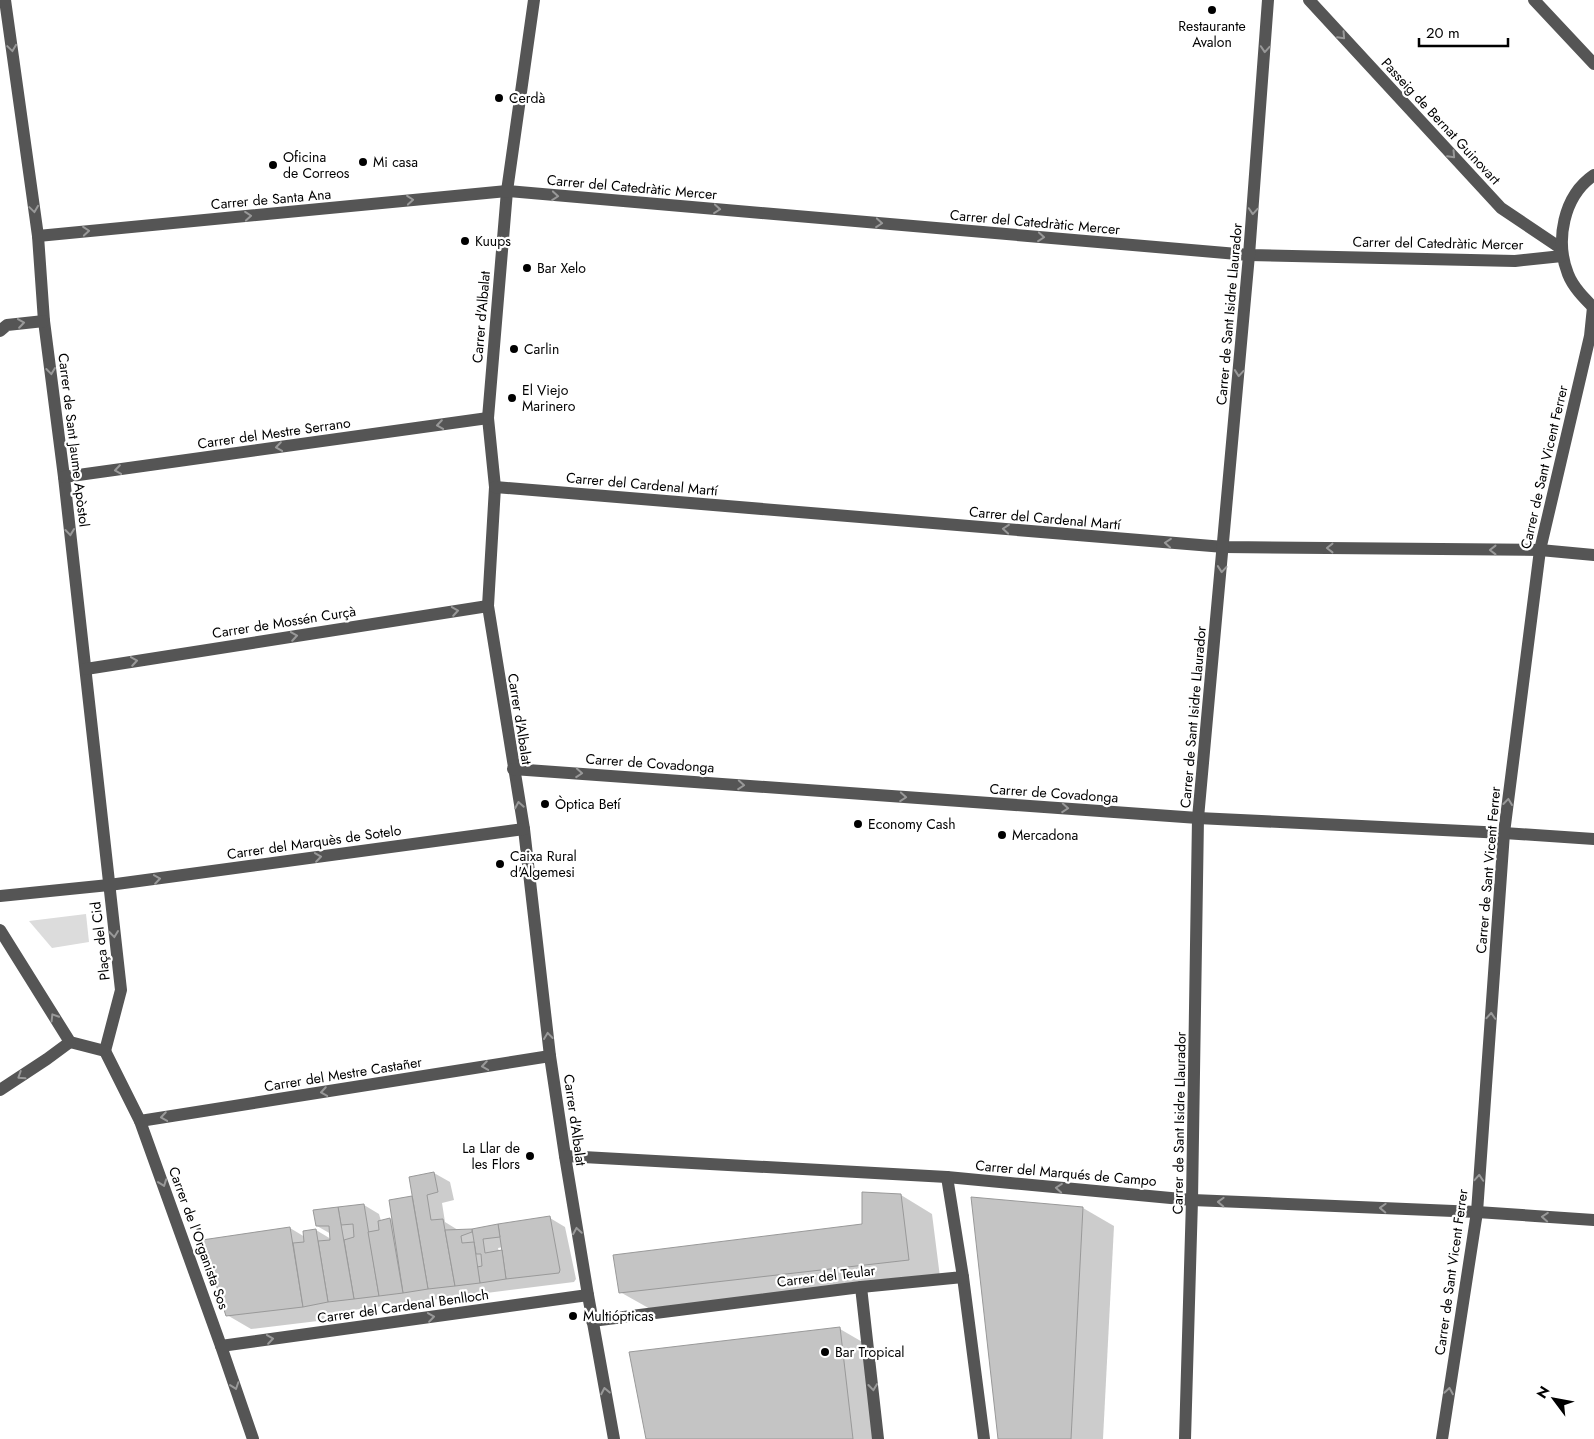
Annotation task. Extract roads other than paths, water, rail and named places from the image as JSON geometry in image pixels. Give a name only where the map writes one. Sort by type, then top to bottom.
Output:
[{"type":"street","name":"Carrer de Sant Jaume Apòstol","points":[[5,0],[38,236],[44,320],[86,668],[109,885]]},
{"type":"street","name":"Carrer d'Albalat","points":[[534,0],[506,191],[488,418],[495,487],[488,606],[524,829],[550,1056],[565,1156],[592,1321],[614,1439]]},
{"type":"street","name":"Carrer de Sant Isidre Llaurador","points":[[1185,1439],[1192,1200],[1198,818],[1224,548],[1268,0]]},
{"type":"street","name":"Passeig de Bernat Guinovart","points":[[1309,0],[1502,208],[1562,252]]},
{"type":"street","points":[[1534,0],[1594,64]]},
{"type":"street","points":[[1594,175],[1577,192],[1567,209],[1562,229],[1562,252],[1572,281],[1579,293],[1594,307]]},
{"type":"street","name":"Carrer de Santa Ana","points":[[38,236],[506,191]]},
{"type":"street","name":"Carrer del Catedràtic Mercer","points":[[506,191],[1249,255],[1515,261],[1562,252]]},
{"type":"street","name":"Carrer de Sant Vicent Ferrer","points":[[1442,1439],[1477,1212],[1504,833],[1540,550],[1590,336],[1594,307]]},
{"type":"street","points":[[0,331],[6,325],[44,320]]},
{"type":"street","name":"Carrer del Mestre Serrano","points":[[64,477],[488,418]]},
{"type":"street","name":"Carrer del Cardenal Martí","points":[[495,487],[1224,548],[1540,550],[1594,555]]},
{"type":"street","name":"Carrer de Mossén Curçà","points":[[86,668],[488,606]]},
{"type":"street","name":"Carrer de Covadonga","points":[[513,768],[1198,818],[1594,839]]},
{"type":"street","name":"Carrer del Marquès de Sotelo","points":[[109,885],[524,829]]},
{"type":"street","name":"Plaça del Cid","points":[[0,896],[109,885],[121,990],[105,1051]]},
{"type":"street","points":[[0,930],[70,1042],[105,1051]]},
{"type":"street","points":[[0,1090],[70,1042]]},
{"type":"street","name":"Carrer de l'Organista Sos","points":[[105,1051],[140,1121],[222,1346],[253,1439]]},
{"type":"street","name":"Carrer del Mestre Castañer","points":[[140,1121],[550,1056]]},
{"type":"street","name":"Carrer del Marqués de Campo","points":[[565,1156],[947,1177],[1192,1200],[1477,1212],[1594,1220]]},
{"type":"street","points":[[947,1177],[963,1277],[984,1439]]},
{"type":"street","name":"Carrer del Teular","points":[[592,1321],[861,1287],[963,1277]]},
{"type":"street","points":[[861,1287],[878,1439]]},
{"type":"street","name":"Carrer del Cardenal Benlloch","points":[[222,1346],[588,1295]]},
{"type":"place","name":"Restaurante Avalon","points":[[1212,10]]},
{"type":"place","name":"Cerdà","points":[[499,98]]},
{"type":"place","name":"Mi casa","points":[[363,162]]},
{"type":"place","name":"Oficina de Correos","points":[[273,165]]},
{"type":"place","name":"Kuups","points":[[465,241]]},
{"type":"place","name":"Bar Xelo","points":[[527,268]]},
{"type":"place","name":"Carlin","points":[[514,349]]},
{"type":"place","name":"El Viejo Marinero","points":[[512,398]]},
{"type":"place","name":"Òptica Betí","points":[[545,804]]},
{"type":"place","name":"Economy Cash","points":[[858,824]]},
{"type":"place","name":"Mercadona","points":[[1002,835]]},
{"type":"place","name":"Caixa Rural d'Algemesi","points":[[500,864]]},
{"type":"place","name":"La Llar de les Flors","points":[[530,1156]]},
{"type":"place","name":"Multiópticas","points":[[573,1316]]},
{"type":"place","name":"Bar Tropical","points":[[825,1352]]}]
